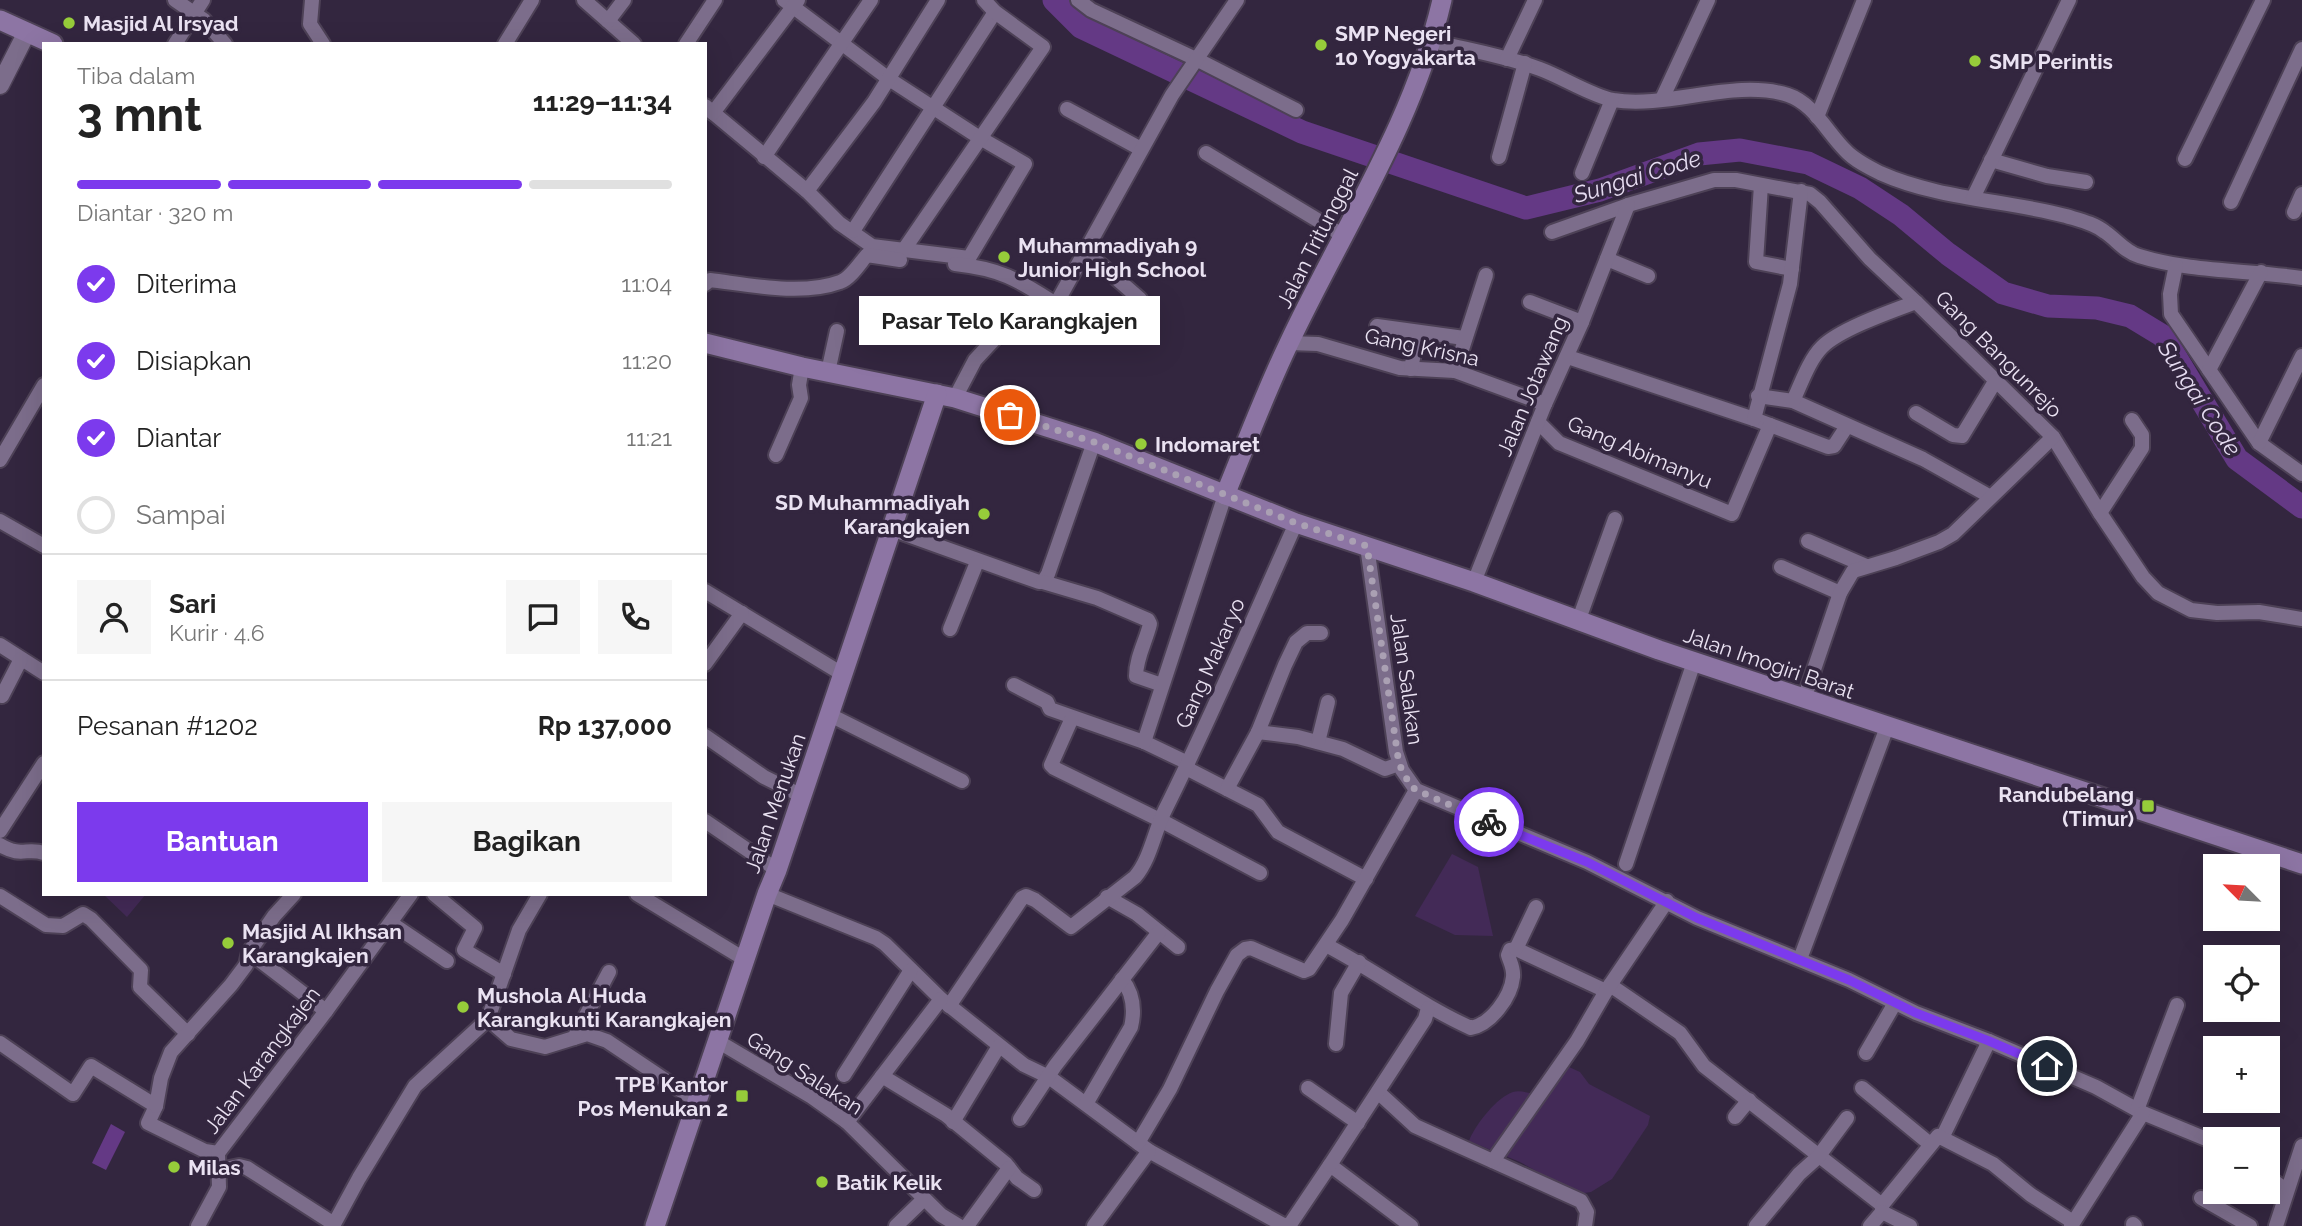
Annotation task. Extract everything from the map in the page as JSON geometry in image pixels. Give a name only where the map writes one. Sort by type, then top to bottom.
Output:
[{"type":"main road","name":"Jalan Tritunggal","points":[[1225,495],[1289,343],[1388,149],[1432,41],[1442,0]]},
{"type":"main road","points":[[0,20],[49,42]]},
{"type":"main road","name":"Jalan Imogiri Barat","points":[[707,343],[802,367],[946,396],[1094,442],[1296,523],[1474,582],[1578,622],[2302,864]]},
{"type":"main road","name":"Jalan Menukan","points":[[656,1226],[767,894],[845,675],[891,529],[946,396]]},
{"type":"street","points":[[175,0],[199,6],[224,42]]},
{"type":"street","points":[[312,0],[310,23],[322,42]]},
{"type":"street","points":[[506,42],[532,0]]},
{"type":"street","points":[[584,0],[632,42]]},
{"type":"street","points":[[608,21],[624,0]]},
{"type":"street","points":[[687,42],[715,0]]},
{"type":"street","points":[[764,157],[871,0]]},
{"type":"street","points":[[807,191],[874,102],[938,0]]},
{"type":"street","points":[[903,251],[1043,47],[995,12],[984,0]]},
{"type":"street","points":[[946,396],[1001,332],[1056,304],[1174,93],[1237,0]]},
{"type":"street","points":[[1507,59],[1535,0]]},
{"type":"street","points":[[1662,99],[1708,0]]},
{"type":"street","points":[[1817,117],[1864,0]]},
{"type":"street","points":[[1973,198],[2069,0]]},
{"type":"street","points":[[2185,159],[2263,0]]},
{"type":"street","points":[[1081,1],[1193,62],[1296,110]]},
{"type":"street","points":[[792,2],[889,79],[980,138],[1026,164],[969,258],[872,246],[839,223],[807,191],[709,110],[792,2]]},
{"type":"street","points":[[176,42],[199,6]]},
{"type":"street","points":[[853,231],[995,12]]},
{"type":"street","points":[[0,85],[27,32]]},
{"type":"street","points":[[1432,41],[1525,63],[1612,100],[1662,99],[1747,91],[1768,91],[1794,98],[1817,117],[1844,150],[1872,168],[1908,183],[2090,223],[2106,232],[2132,254],[2176,265],[2302,278]]},
{"type":"street","points":[[2231,202],[2302,49]]},
{"type":"street","points":[[1499,157],[1525,63]]},
{"type":"street","points":[[1582,173],[1612,100]]},
{"type":"street","points":[[1067,109],[1141,149]]},
{"type":"street","points":[[1206,153],[1344,236]]},
{"type":"street","points":[[1991,160],[2047,176],[2086,182]]},
{"type":"street","points":[[1552,232],[1628,205],[1714,180],[1729,179],[1801,191],[1792,269],[1784,309],[1758,396],[1754,419]]},
{"type":"street","points":[[1761,185],[1756,262],[1792,269]]},
{"type":"street","name":"Gang Bangunrejo","points":[[1801,191],[1815,197],[1870,259],[2053,437],[2100,513],[2158,593],[2172,602],[2202,612],[2259,612],[2302,619]]},
{"type":"street","points":[[2294,212],[2302,194]]},
{"type":"street","name":"Jalan Jotawang","points":[[1474,582],[1628,205]]},
{"type":"street","points":[[1085,251],[1140,299]]},
{"type":"street","points":[[707,282],[710,280],[785,289],[843,282],[867,255],[995,270],[1011,276],[1056,304]]},
{"type":"street","points":[[1607,259],[1648,275]]},
{"type":"street","points":[[2176,265],[2170,294],[2170,311],[2259,443],[2302,474]]},
{"type":"street","points":[[2209,370],[2261,272]]},
{"type":"street","points":[[1455,371],[1486,275]]},
{"type":"street","points":[[1530,302],[1582,322]]},
{"type":"street","points":[[1793,401],[1816,355],[1824,345],[1870,320],[1916,302]]},
{"type":"street","points":[[1377,326],[1464,338]]},
{"type":"street","points":[[828,372],[837,331]]},
{"type":"street","points":[[1411,369],[1418,332]]},
{"type":"street","name":"Gang Krisna","points":[[1289,343],[1318,344],[1386,365],[1455,371],[1545,404]]},
{"type":"street","points":[[2259,443],[2302,356]]},
{"type":"street","points":[[1568,357],[1754,419],[1830,448],[1847,426]]},
{"type":"street","points":[[776,454],[801,398],[799,385],[802,367]]},
{"type":"street","points":[[1916,413],[1953,435],[1962,436],[1996,380]]},
{"type":"street","points":[[0,460],[42,388]]},
{"type":"street","points":[[1758,396],[1793,401],[1923,459],[1989,496]]},
{"type":"street","points":[[2100,513],[2142,449],[2142,435],[2132,419]]},
{"type":"street","name":"Gang Abimanyu","points":[[1538,422],[1559,443],[1731,514],[1770,425]]},
{"type":"street","points":[[1804,699],[1840,593],[1853,571],[1896,558],[1945,538],[1958,529],[1989,496],[2053,437]]},
{"type":"street","points":[[1043,582],[1094,442]]},
{"type":"street","points":[[1144,742],[1225,495]]},
{"type":"street","points":[[1578,622],[1615,519]]},
{"type":"street","points":[[0,521],[42,545]]},
{"type":"street","name":"Gang Makaryo","points":[[945,1002],[1022,898],[1035,900],[1071,927],[1141,870],[1160,820],[1296,523]]},
{"type":"street","points":[[891,529],[977,562],[1097,598],[1148,620],[1150,624],[1136,676],[1162,685]]},
{"type":"street","points":[[1808,541],[1866,566]]},
{"type":"street","name":"Jalan Salakan","points":[[1367,546],[1394,766],[1410,785],[1411,796]]},
{"type":"street","points":[[950,629],[977,562]]},
{"type":"street","points":[[1781,567],[1840,593]]},
{"type":"street","points":[[707,592],[845,675]]},
{"type":"street","points":[[707,661],[743,613]]},
{"type":"street","points":[[1227,789],[1258,732],[1284,665],[1296,642],[1307,633],[1321,633]]},
{"type":"street","points":[[0,645],[42,672]]},
{"type":"street","points":[[2,696],[21,659]]},
{"type":"street","points":[[1626,864],[1694,662]]},
{"type":"street","points":[[1014,685],[1046,702],[1050,709],[1144,742],[1187,765],[1258,805],[1278,832],[1366,879]]},
{"type":"street","points":[[1318,742],[1328,702]]},
{"type":"street","points":[[830,715],[962,781]]},
{"type":"street","points":[[1072,718],[1051,765],[1260,873]]},
{"type":"street","points":[[1800,959],[1886,727]]},
{"type":"street","points":[[1258,732],[1318,742],[1343,749],[1376,765],[1394,766]]},
{"type":"street","points":[[707,738],[764,777],[802,796]]},
{"type":"street","points":[[2,823],[42,765]]},
{"type":"street","points":[[1094,1226],[1143,1147],[1217,991],[1237,956],[1245,949],[1251,948],[1304,971],[1309,969],[1366,879],[1411,796],[1587,862],[1697,918],[1800,959],[1916,1013],[2096,1087],[2140,1112],[2203,1138]]},
{"type":"street","points":[[707,822],[777,870]]},
{"type":"street","points":[[0,845],[14,853],[42,852]]},
{"type":"street","points":[[767,894],[876,938],[945,1002],[1024,1065],[1049,1077],[1143,1147],[1284,1226],[1291,1223],[1358,1123],[1425,1019],[1428,1007]]},
{"type":"street","points":[[0,896],[46,925],[63,926],[83,914],[91,919],[141,970],[140,987],[188,1034]]},
{"type":"street","points":[[218,1153],[205,1151],[148,1123],[156,1106],[161,1079],[171,1052],[231,985],[246,965],[249,952],[274,916],[292,896]]},
{"type":"street","name":"Jalan Karangkajen","points":[[198,1226],[216,1196],[220,1170],[218,1153],[326,1012],[410,896]]},
{"type":"street","points":[[436,896],[475,928],[464,950],[504,974]]},
{"type":"street","points":[[220,1170],[239,1166],[247,1168],[334,1224],[415,1086],[488,1019],[519,930],[539,896]]},
{"type":"street","points":[[640,896],[746,960]]},
{"type":"street","points":[[1108,897],[1137,914],[1178,947]]},
{"type":"street","points":[[1493,1161],[1577,1041],[1608,988],[1667,901]]},
{"type":"street","points":[[1326,945],[1359,962],[1428,1007],[1471,1028],[1477,1027],[1506,998],[1513,975],[1507,953],[1516,949],[1536,907]]},
{"type":"street","points":[[391,923],[447,961]]},
{"type":"street","points":[[1020,1119],[1159,932]]},
{"type":"street","points":[[1516,949],[1608,988],[1680,1033],[1704,1066],[1882,1208],[1910,1226]]},
{"type":"street","points":[[249,952],[326,1012]]},
{"type":"street","points":[[1336,1044],[1341,993],[1359,962]]},
{"type":"street","points":[[844,1075],[911,970]]},
{"type":"street","points":[[574,1038],[610,972]]},
{"type":"street","points":[[1086,1104],[1129,1035],[1133,1016],[1132,997],[1122,979]]},
{"type":"street","points":[[847,1122],[945,1002]]},
{"type":"street","points":[[1866,1053],[1895,1003]]},
{"type":"street","points":[[1861,1088],[1907,1128],[1993,1164],[2072,1224],[2140,1112],[2177,1005]]},
{"type":"street","points":[[488,1019],[511,1039],[545,1047],[587,1034],[607,1041],[698,1102]]},
{"type":"street","points":[[1870,1226],[1936,1141],[1989,1041]]},
{"type":"street","name":"Gang Salakan","points":[[719,1042],[811,1097],[847,1122],[941,1215],[959,1226]]},
{"type":"street","points":[[0,1043],[74,1094],[91,1066],[156,1106]]},
{"type":"street","points":[[953,1122],[999,1046]]},
{"type":"street","points":[[882,1076],[926,1102],[953,1122],[1009,1168],[1017,1178],[1034,1189]]},
{"type":"street","points":[[1307,1088],[1358,1123]]},
{"type":"street","points":[[1378,1092],[1412,1124],[1581,1202],[1587,1212],[1585,1226]]},
{"type":"street","points":[[1735,1117],[1749,1100]]},
{"type":"street","points":[[1756,1226],[1799,1174],[1818,1157],[1847,1118]]},
{"type":"street","points":[[2277,1226],[2286,1190],[2302,1146]]},
{"type":"street","points":[[1330,1165],[1411,1226]]},
{"type":"street","points":[[968,1226],[1009,1168]]},
{"type":"street","points":[[2280,1186],[2286,1190]]},
{"type":"street","points":[[2201,1198],[2250,1226]]},
{"type":"street","points":[[896,1226],[924,1199]]},
{"type":"shaded area","points":[[1452,854],[1478,867],[1493,936],[1455,935],[1415,916]]},
{"type":"shaded area","points":[[105,896],[144,896],[127,917]]},
{"type":"shaded area","points":[[1559,1066],[1580,1072],[1589,1084],[1650,1116],[1648,1125],[1612,1179],[1591,1192],[1578,1194],[1520,1162],[1469,1141],[1481,1120],[1500,1100],[1516,1091],[1535,1094]]},
{"type":"shaded area","points":[[111,1124],[125,1132],[106,1170],[92,1163]]},
{"type":"waterway","name":"Sungai Code","points":[[1054,0],[1081,27],[1302,132],[1526,208],[1600,190],[1699,154],[1740,150],[1808,163],[1860,188],[1901,215],[1948,254],[2003,293],[2048,306],[2097,308],[2130,316],[2163,336],[2237,459],[2302,507]]},
{"type":"way so far","points":[[1010,415],[1094,442],[1296,523],[1367,546],[1399,764],[1410,785],[1416,790],[1489,822]]},
{"type":"place","name":"Masjid Al Irsyad","points":[[69,23]]},
{"type":"place","name":"SMP Negeri 10 Yogyakarta","points":[[1321,45]]},
{"type":"place","name":"SMP Perintis","points":[[1975,61]]},
{"type":"place","name":"Muhammadiyah 9 Junior High School","points":[[1004,257]]},
{"type":"place","name":"Pasar Telo Karangkajen","points":[[1010,415]]},
{"type":"place","name":"Indomaret","points":[[1141,444]]},
{"type":"place","name":"SD Muhammadiyah Karangkajen","points":[[984,514]]},
{"type":"place","name":"Randubelang (Timur)","points":[[2148,806]]},
{"type":"place","name":"Masjid Al Ikhsan Karangkajen","points":[[228,943]]},
{"type":"place","name":"Mushola Al Huda Karangkunti Karangkajen","points":[[463,1007]]},
{"type":"place","name":"TPB Kantor Pos Menukan 2","points":[[742,1096]]},
{"type":"place","name":"Milas","points":[[174,1167]]},
{"type":"place","name":"Batik Kelik","points":[[822,1182]]},
{"type":"route","points":[[1489,822],[1587,862],[1697,918],[1800,959],[1916,1013],[2047,1066]]}]
